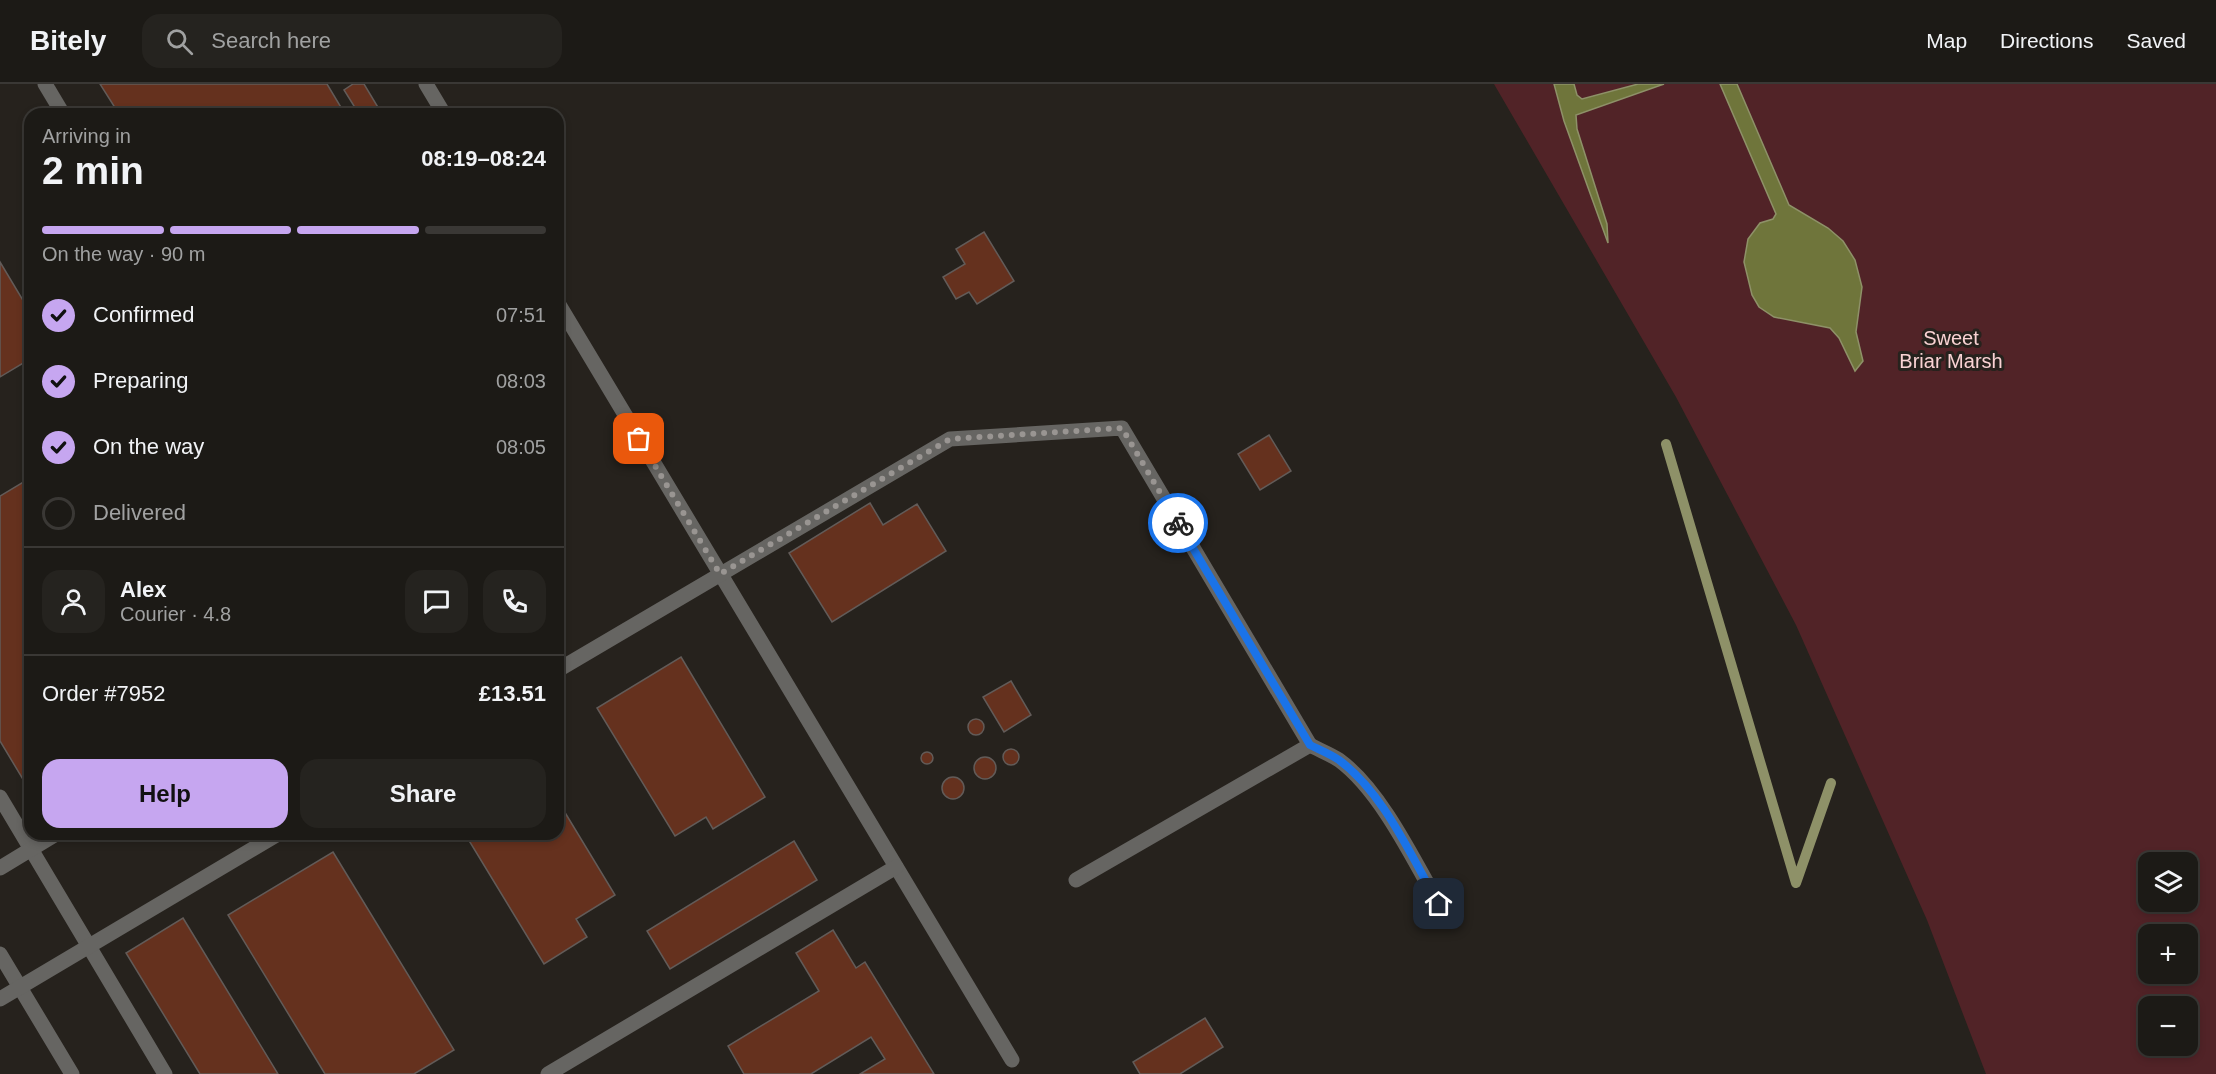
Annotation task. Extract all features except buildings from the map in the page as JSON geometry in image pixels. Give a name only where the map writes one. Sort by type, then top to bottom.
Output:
[{"type":"lane","points":[[45,84],[59,108]]},
{"type":"lane","points":[[426,84],[440,108]]},
{"type":"lane","points":[[564,313],[1012,1060]]},
{"type":"lane","points":[[564,666],[950,439],[1122,428],[1310,745],[1339,760],[1380,803],[1446,917]]},
{"type":"lane","points":[[1076,880],[1310,745]]},
{"type":"lane","points":[[0,797],[24,837]]},
{"type":"lane","points":[[26,840],[165,1074]]},
{"type":"lane","points":[[0,868],[46,840]]},
{"type":"lane","points":[[0,999],[268,840]]},
{"type":"lane","points":[[548,1074],[896,867]]},
{"type":"lane","points":[[0,954],[72,1074]]},
{"type":"green space","name":"Sweet Briar Marsh","points":[[1494,84],[2216,84],[2216,1074],[1986,1074],[1927,920],[1796,625],[1676,397]]},
{"type":"shaded area","points":[[1554,84],[1574,84],[1577,95],[1582,99],[1638,84],[1664,84],[1576,115],[1577,129],[1607,224],[1608,243],[1564,121]]},
{"type":"shaded area","points":[[1720,84],[1737,84],[1789,205],[1828,228],[1843,241],[1855,260],[1862,287],[1856,332],[1863,361],[1855,371],[1839,338],[1830,328],[1774,317],[1759,307],[1752,295],[1744,262],[1748,239],[1760,223],[1773,219],[1776,214]]},
{"type":"waterway","points":[[1666,444],[1796,883],[1831,783]]},
{"type":"way so far","points":[[639,439],[720,574],[950,439],[1122,428],[1178,523]]},
{"type":"route","points":[[1178,523],[1310,745],[1339,760],[1380,803],[1439,904]]}]
